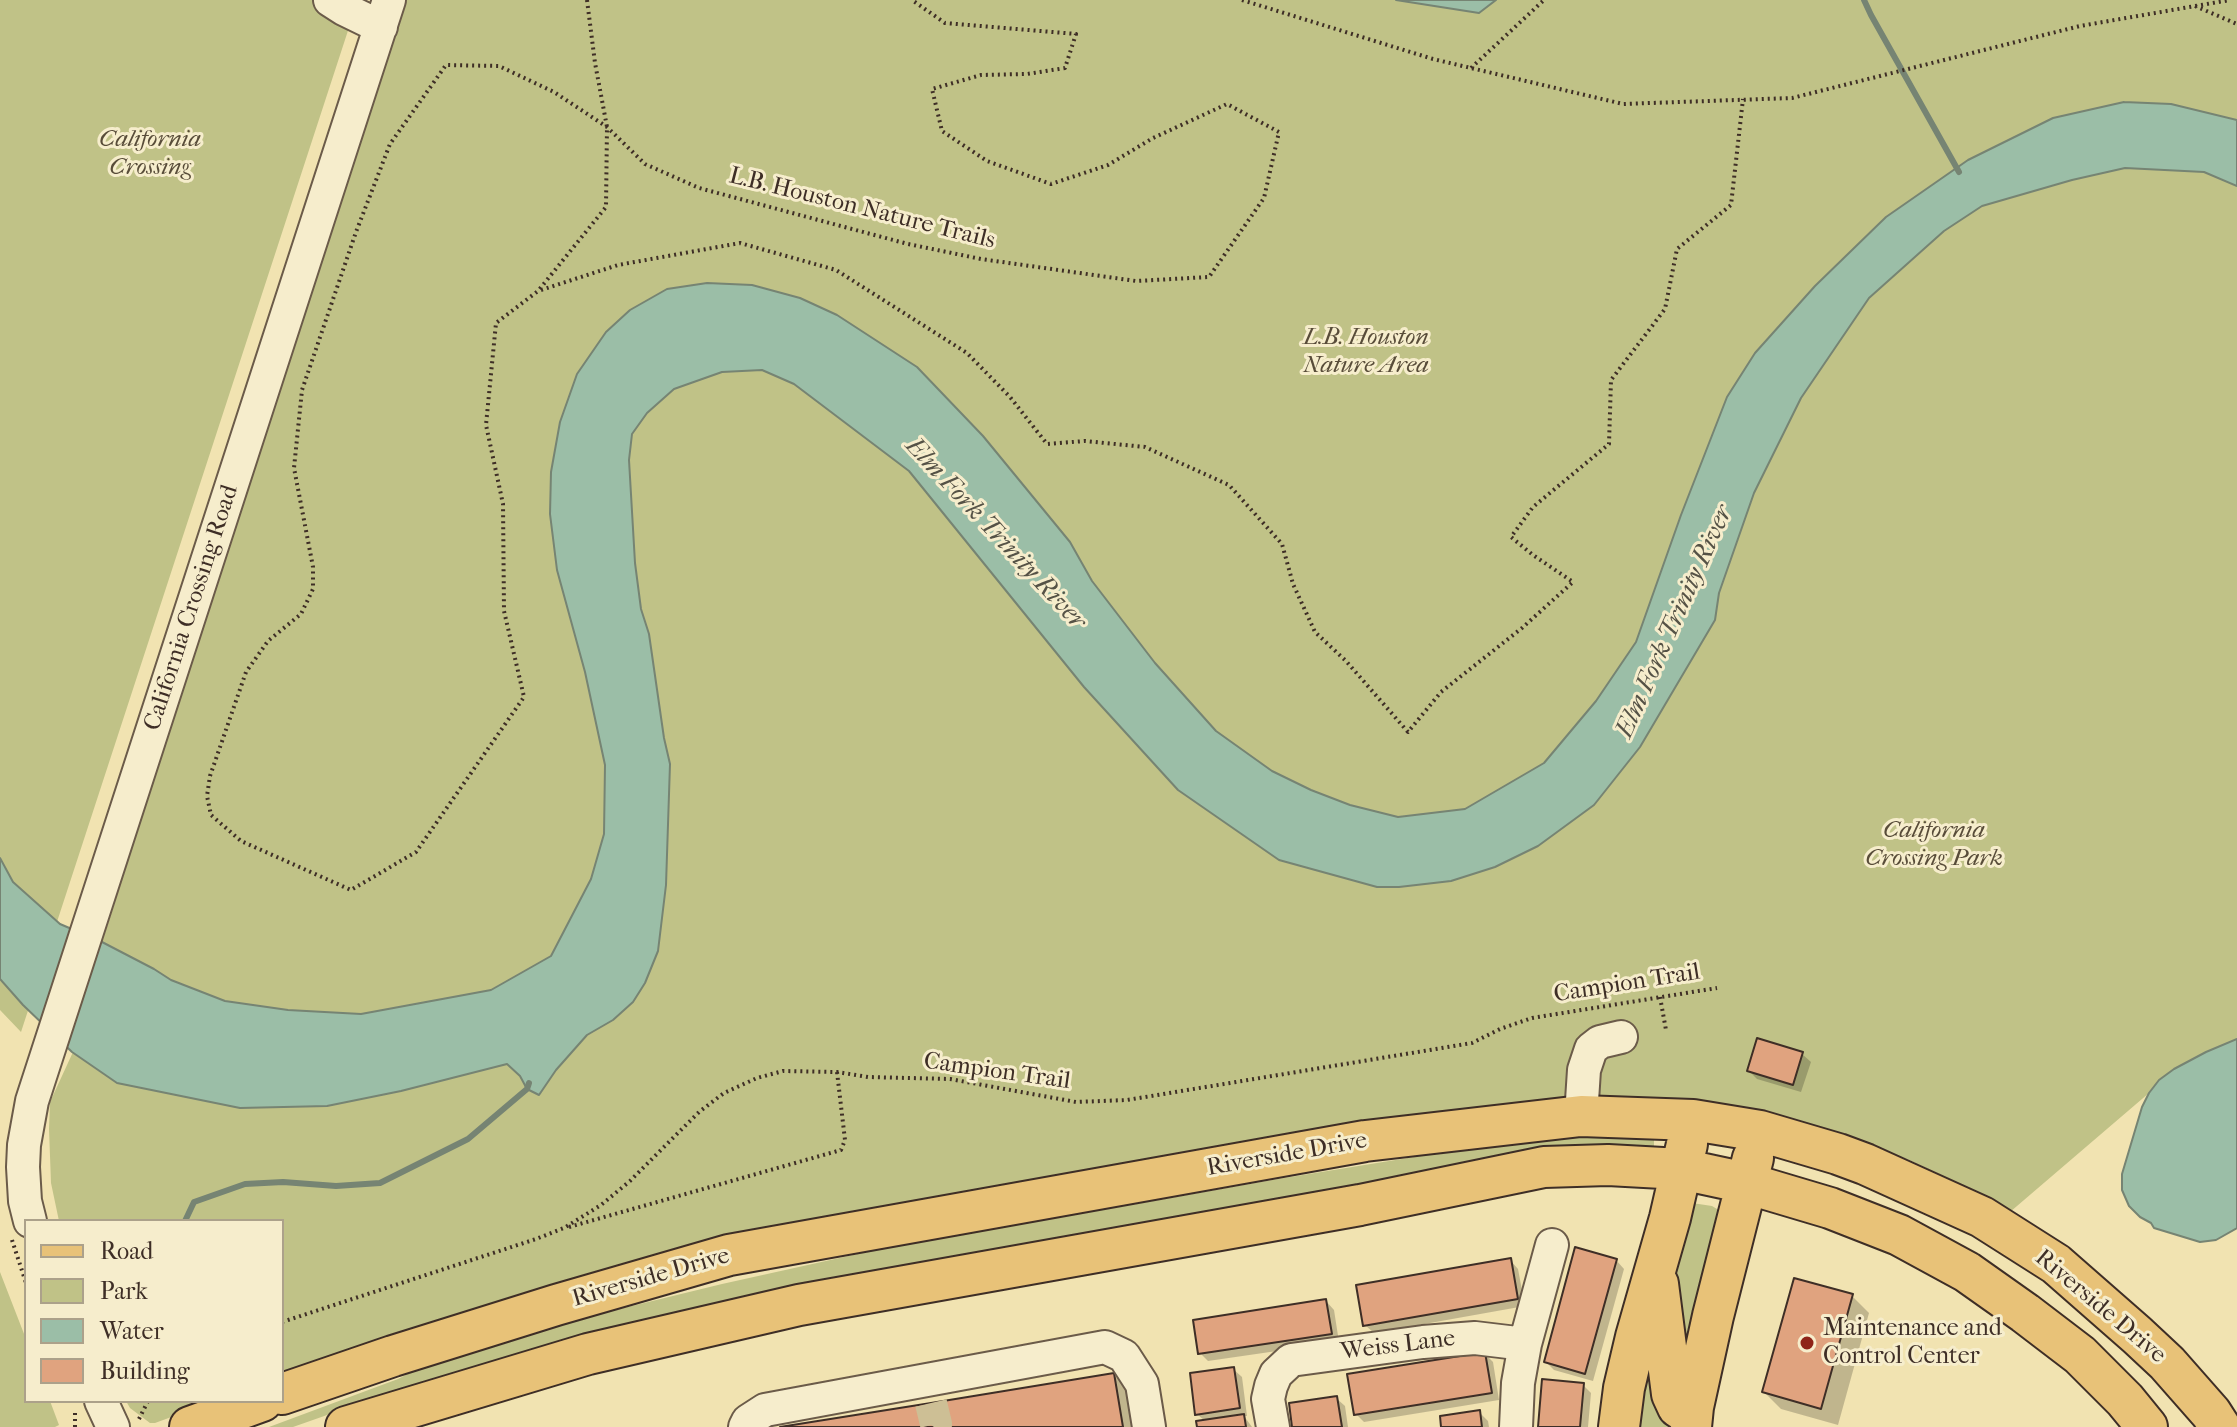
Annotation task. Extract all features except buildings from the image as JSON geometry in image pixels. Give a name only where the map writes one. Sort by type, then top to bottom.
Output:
[{"type":"main road","name":"Riverside Drive","points":[[284,1393],[393,1356],[729,1255],[1365,1141],[1581,1116],[1693,1120],[1760,1131],[1865,1164],[1982,1217],[2056,1264],[2137,1335],[2167,1363],[2220,1427]]},
{"type":"main road","points":[[1619,1427],[1627,1375],[1693,1120]]},
{"type":"main road","points":[[1698,1423],[1713,1316],[1760,1131]]},
{"type":"main road","name":"Riverside Drive","points":[[346,1427],[588,1354],[799,1305],[1360,1205],[1544,1167],[1608,1165],[1681,1169],[1746,1183],[1830,1208],[1899,1235],[1967,1272],[2080,1355],[2147,1427]]},
{"type":"main road","points":[[1656,1268],[1672,1394],[1678,1407],[1698,1423]]},
{"type":"main road","points":[[190,1427],[256,1403]]},
{"type":"street","points":[[330,0],[344,9],[385,13]]},
{"type":"street","name":"California Crossing Road","points":[[21,1218],[12,1166],[24,1145],[42,1069],[385,13]]},
{"type":"street","points":[[1581,1116],[1584,1070],[1591,1049],[1600,1042],[1621,1037]]},
{"type":"street","points":[[1516,1427],[1518,1383],[1525,1344],[1552,1245]]},
{"type":"street","name":"Weiss Lane","points":[[1273,1427],[1268,1399],[1271,1386],[1276,1374],[1291,1360],[1475,1338],[1525,1344]]},
{"type":"street","points":[[745,1427],[748,1421],[765,1410],[928,1392],[1105,1347],[1124,1356],[1142,1384],[1149,1427]]},
{"type":"street","points":[[103,1403],[126,1423]]},
{"type":"path","name":"L.B. Houston Nature Trails","points":[[587,0],[607,127],[606,207],[538,291],[496,323],[486,425],[503,504],[504,611],[524,697],[416,852],[351,890],[241,841],[211,815],[207,796],[210,776],[246,672],[268,641],[301,614],[313,589],[313,567],[294,468],[302,390],[390,144],[446,65],[499,66],[554,92],[607,127],[645,164],[699,188],[908,244],[981,259],[1136,281],[1209,277],[1264,198],[1279,132],[1227,104],[1153,138],[1108,165],[1051,184],[987,161],[942,131],[932,89],[981,75],[1027,74],[1065,68],[1076,34],[945,23],[912,0]]},
{"type":"path","points":[[1242,0],[1433,59],[1623,104],[1792,98],[2080,26],[2230,0]]},
{"type":"path","points":[[1471,68],[1544,0]]},
{"type":"path","points":[[2194,6],[2237,24]]},
{"type":"path","name":"L.B. Houston Nature Trails","points":[[538,291],[618,265],[740,243],[836,270],[967,353],[1010,397],[1047,444],[1085,441],[1145,447],[1229,485],[1282,544],[1293,584],[1315,632],[1346,661],[1408,732],[1441,692],[1522,628],[1573,582],[1511,537],[1533,507],[1609,444],[1611,380],[1665,309],[1677,249],[1731,205],[1743,99]]},
{"type":"path","name":"Campion Trail","points":[[284,1321],[564,1228],[601,1205],[630,1181],[699,1112],[724,1093],[757,1078],[783,1071],[950,1079],[1076,1102],[1127,1100],[1472,1043],[1532,1018],[1717,988]]},
{"type":"path","points":[[1660,997],[1666,1030]]},
{"type":"path","points":[[564,1228],[841,1150],[845,1140],[837,1072]]},
{"type":"path","points":[[21,1218],[24,1257]]},
{"type":"path","points":[[73,1403],[75,1427]]},
{"type":"path","points":[[126,1423],[146,1403]]},
{"type":"green space","name":"California Crossing","points":[[0,0],[358,0],[21,1032],[0,1010]]},
{"type":"green space","name":"L.B. Houston Nature Area","points":[[404,0],[2237,0],[2237,120],[2171,104],[1968,160],[1886,217],[1815,286],[1681,515],[1636,642],[1596,701],[1544,763],[1465,809],[1399,817],[1350,805],[1311,790],[1272,771],[1216,731],[1155,663],[1092,581],[1070,542],[983,436],[917,367],[630,310],[606,332],[577,374],[550,514],[557,570],[585,672],[605,765],[604,834],[591,879],[551,956],[491,990],[361,1014],[288,1010],[225,1001],[171,980],[102,942]]},
{"type":"green space","name":"California Crossing Park","points":[[2125,168],[2204,172],[2237,186],[2237,1039],[2206,1052],[2159,1080],[2149,1093],[2010,1212],[1907,1159],[1796,1123],[1355,1133],[284,1377],[284,1219],[59,1219],[51,1183],[50,1102],[73,1052],[117,1083],[240,1108],[327,1106],[507,1064],[520,1076],[527,1089],[539,1094],[587,1035],[613,1020],[666,885],[670,764],[649,634],[641,609],[629,459],[632,434],[647,413],[674,389],[722,372],[762,370],[794,384],[909,471],[1084,687],[1178,790],[1399,887],[1715,620],[1719,593],[1754,493],[1801,398],[1869,298],[1944,231],[1982,206]]},
{"type":"green space","points":[[1590,1134],[1654,1135],[1654,1151],[724,1309],[722,1301],[478,1366],[293,1427],[269,1427],[398,1379],[425,1365],[558,1324],[722,1284],[880,1249],[1278,1179],[1451,1151]]},
{"type":"green space","points":[[1692,1203],[1712,1206],[1722,1212],[1682,1376],[1671,1256]]},
{"type":"green space","points":[[0,1272],[24,1334],[24,1403],[51,1403],[59,1425],[0,1427]]},
{"type":"green space","points":[[1648,1332],[1660,1411],[1669,1427],[1631,1427]]},
{"type":"green space","points":[[127,1403],[210,1403],[155,1423],[150,1423]]},
{"type":"water","points":[[1396,0],[1496,0],[1479,13]]},
{"type":"water","name":"Elm Fork Trinity River","points":[[2124,102],[2171,104],[2237,120],[2237,186],[2204,172],[2125,168],[1982,206],[1944,231],[1869,298],[1801,398],[1754,493],[1719,593],[1715,620],[1640,747],[1594,805],[1538,846],[1495,867],[1451,881],[1377,887],[1279,860],[1178,790],[1084,687],[909,471],[794,384],[762,370],[722,372],[674,389],[647,413],[632,434],[629,460],[641,609],[649,634],[670,764],[666,885],[658,951],[645,983],[633,1002],[613,1020],[587,1035],[539,1095],[527,1089],[520,1076],[507,1064],[327,1106],[240,1108],[117,1083],[72,1052],[0,979],[0,858],[13,882],[60,924],[102,942],[171,980],[225,1001],[288,1010],[361,1014],[491,990],[551,956],[591,879],[604,834],[605,765],[585,672],[557,570],[550,514],[551,472],[560,422],[577,374],[606,332],[630,310],[667,289],[707,283],[752,285],[800,298],[837,315],[917,367],[983,436],[1070,542],[1092,581],[1155,663],[1216,731],[1272,771],[1350,805],[1398,817],[1465,809],[1544,763],[1596,701],[1636,642],[1727,397],[1755,353],[1815,286],[1886,217],[1968,160],[2053,118]]},
{"type":"water","points":[[2237,1039],[2237,1228],[2216,1240],[2200,1242],[2154,1228],[2129,1206],[2122,1190],[2122,1174],[2142,1107],[2159,1080],[2174,1069]]},
{"type":"waterway","points":[[1864,0],[1959,172]]},
{"type":"waterway","points":[[186,1219],[194,1202],[245,1184],[283,1182],[336,1186],[380,1183],[468,1139],[527,1089],[529,1083]]},
{"type":"tunnel","points":[[931,1403],[934,1427]]},
{"type":"place","name":"Maintenance and Control Center","points":[[1807,1343]]}]
